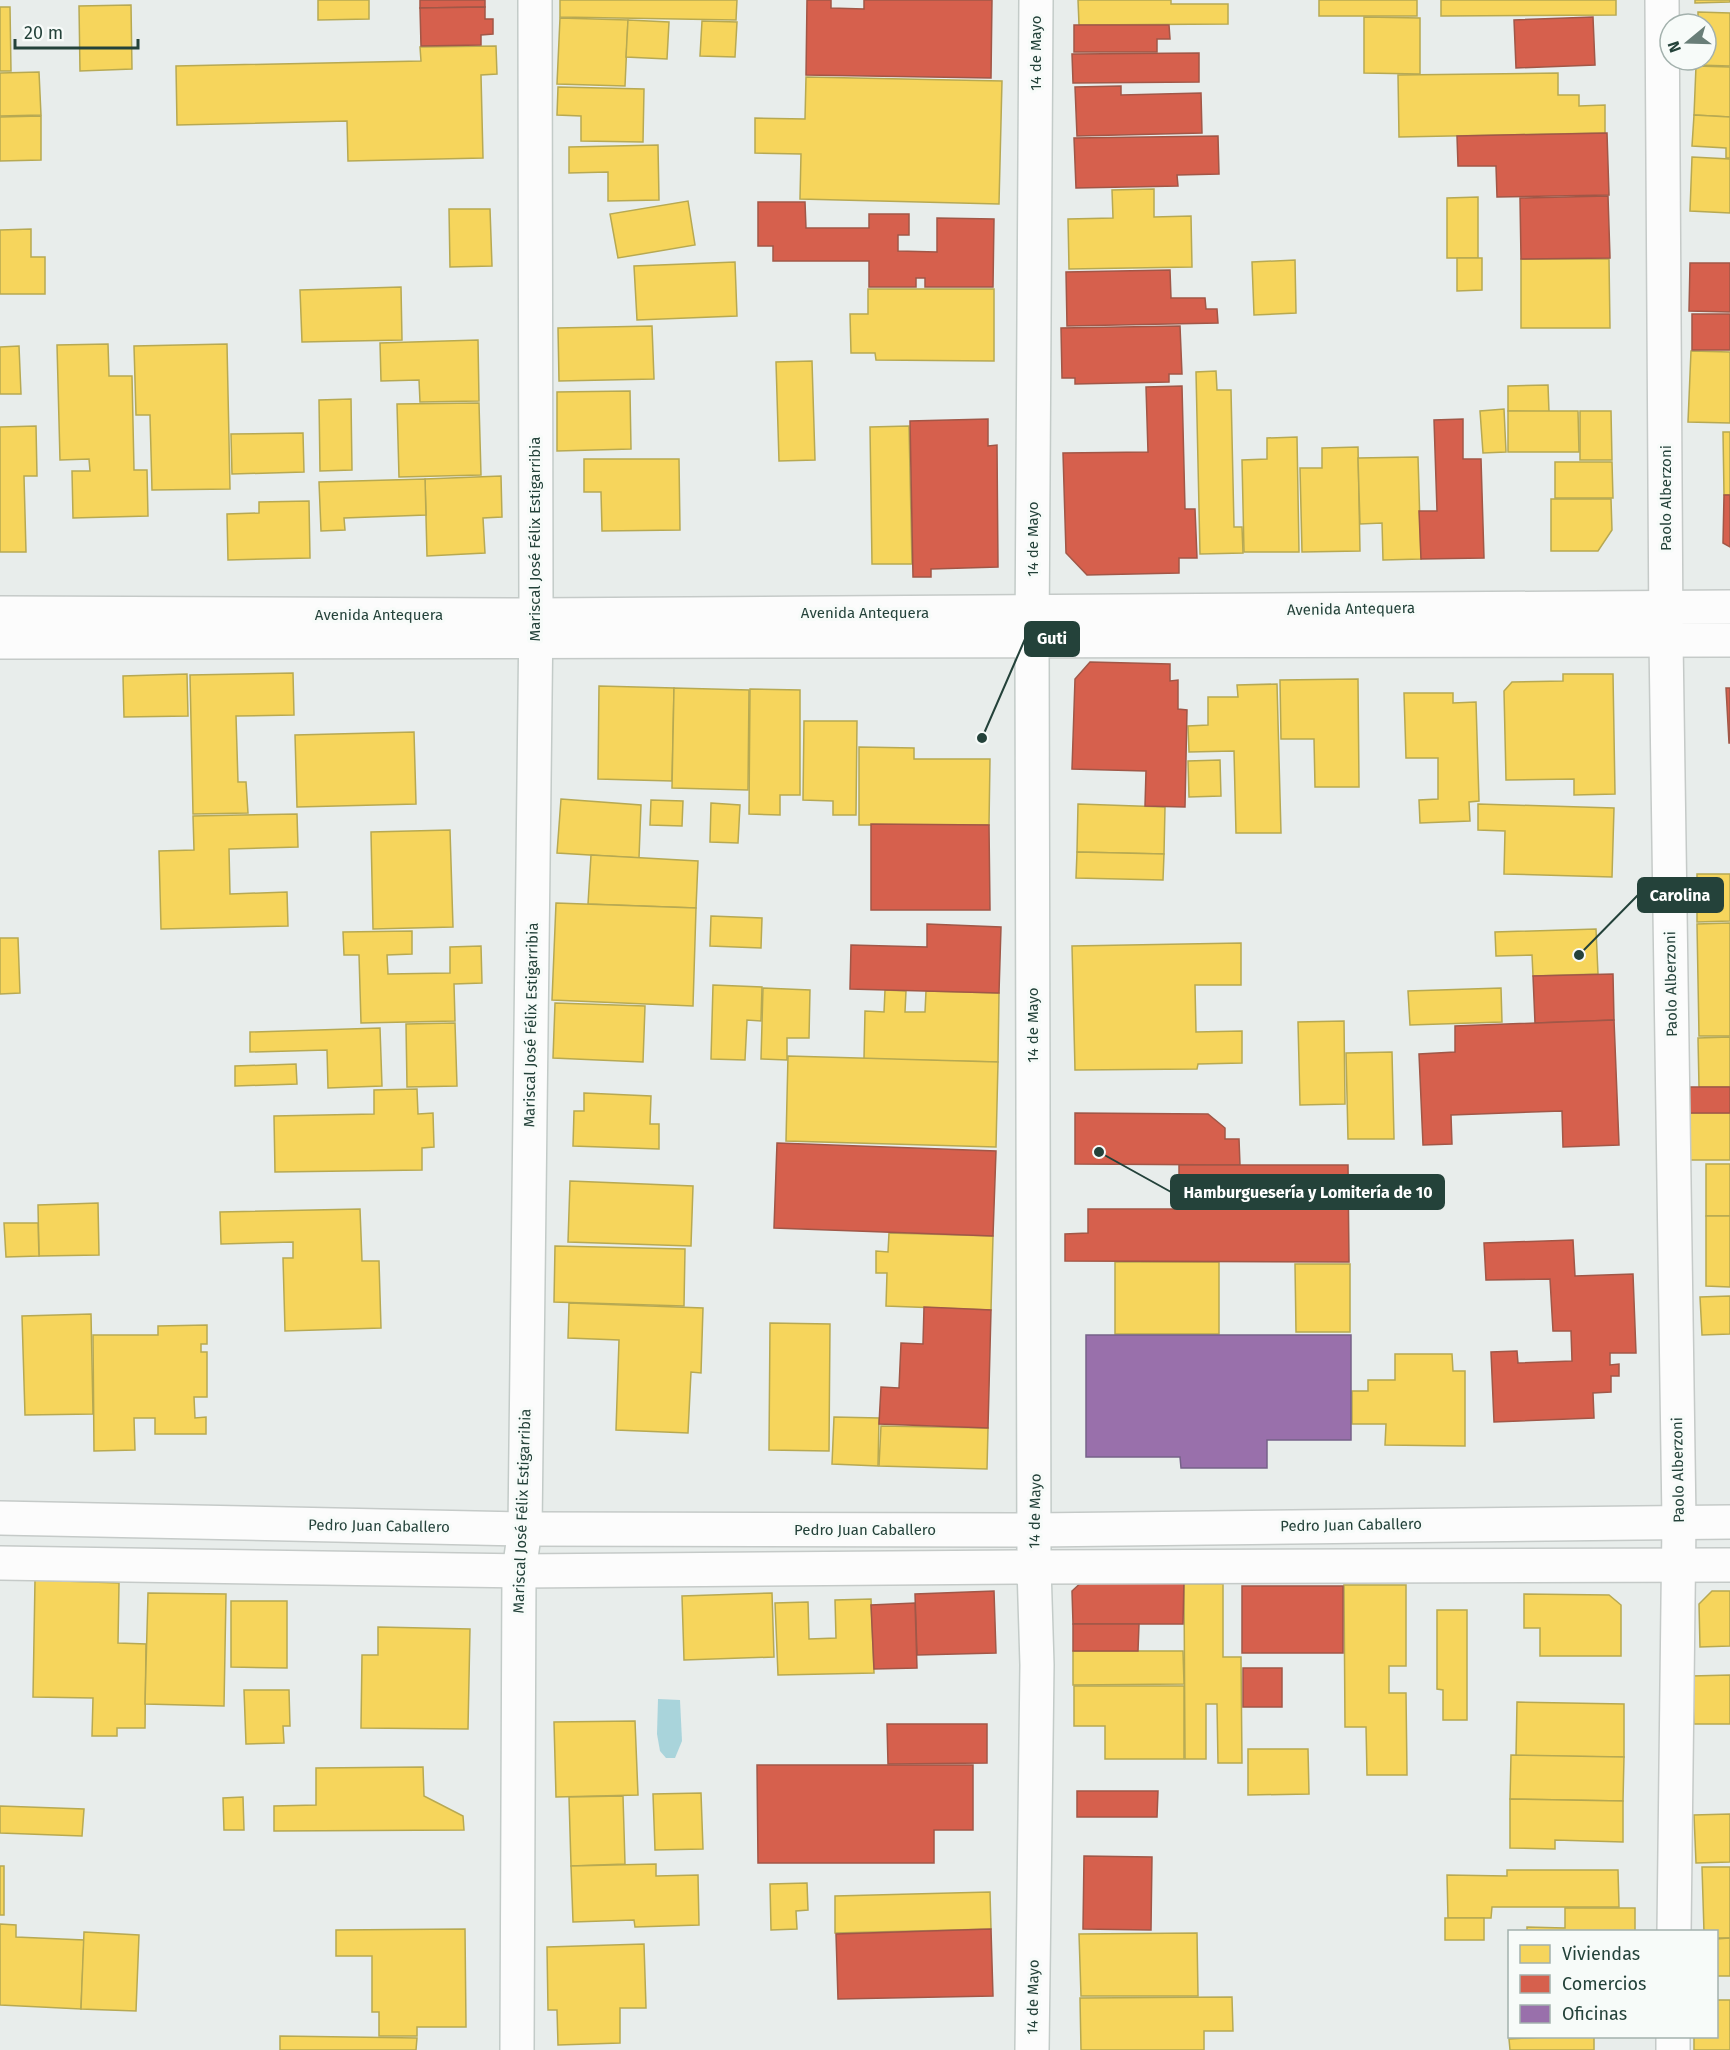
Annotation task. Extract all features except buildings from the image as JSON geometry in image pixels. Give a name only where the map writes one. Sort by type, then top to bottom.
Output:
[{"type":"street","name":"Mariscal José Félix Estigarribia","points":[[517,2050],[519,1571],[525,1529],[535,627],[535,0]]},
{"type":"street","name":"14 de Mayo","points":[[1032,2050],[1037,1665],[1034,1567],[1033,625],[1036,0]]},
{"type":"street","name":"Paolo Alberzoni","points":[[1662,0],[1666,640],[1679,1521],[1674,1930]]},
{"type":"street","name":"Avenida Antequera","points":[[0,642],[535,627],[1033,625],[1666,606],[1730,607]]},
{"type":"street","name":"Avenida Antequera","points":[[0,613],[535,627]]},
{"type":"street","name":"Avenida Antequera","points":[[1033,625],[1730,640]]},
{"type":"street","name":"Pedro Juan Caballero","points":[[0,1518],[525,1529],[1034,1530],[1730,1522]]},
{"type":"street","points":[[0,1563],[519,1571],[1730,1565]]},
{"type":"water","points":[[658,1699],[680,1700],[682,1741],[675,1758],[666,1758],[660,1751],[657,1734]]},
{"type":"place","name":"Guti","points":[[982,738]]},
{"type":"place","name":"Carolina","points":[[1579,955]]},
{"type":"place","name":"Hamburguesería y Lomitería de 10","points":[[1099,1152]]}]
